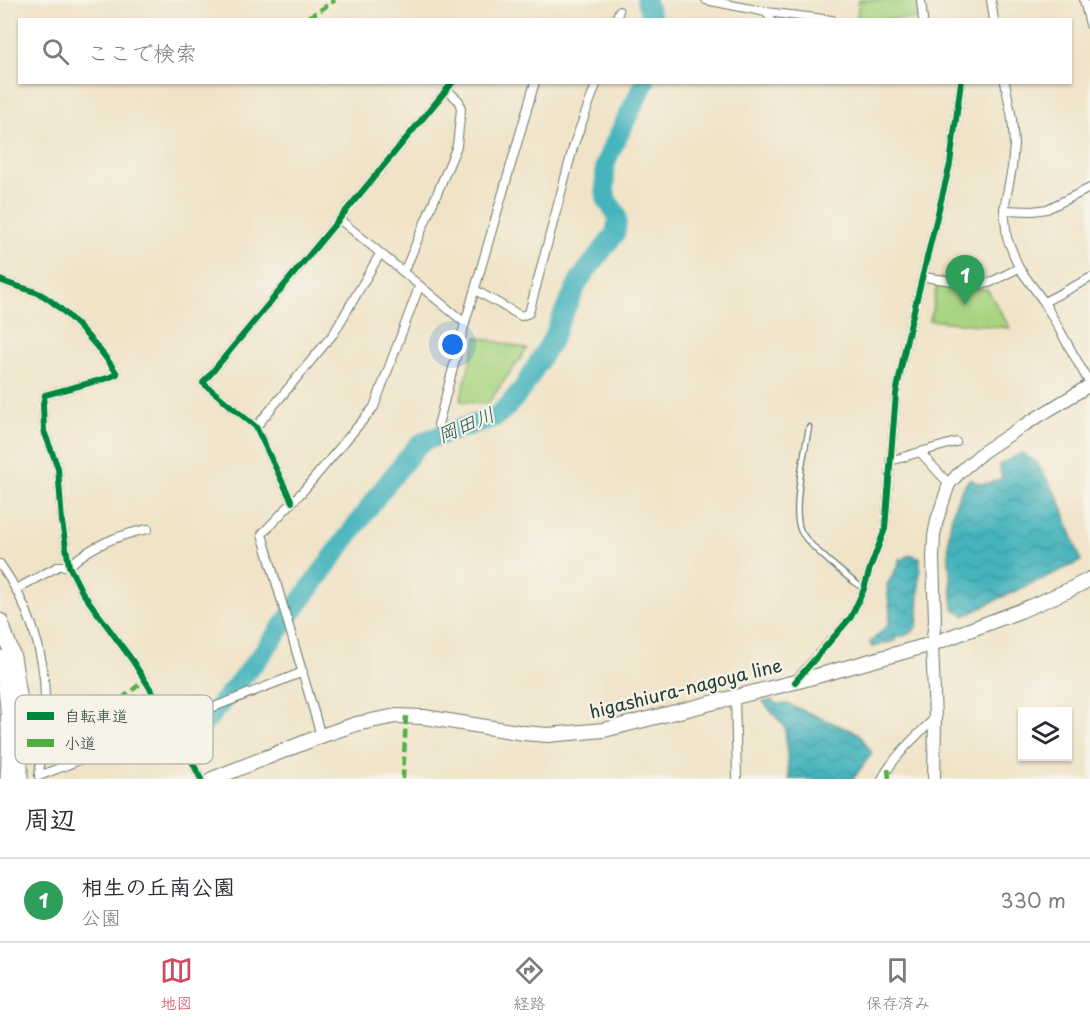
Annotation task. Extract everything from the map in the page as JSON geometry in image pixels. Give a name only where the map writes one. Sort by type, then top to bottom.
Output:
[{"type":"highway","points":[[0,621],[13,657],[19,695]]},
{"type":"highway","points":[[0,658],[8,708],[10,751],[8,779]]},
{"type":"main road","name":"higashiura-nagoya line","points":[[212,779],[356,724],[396,716],[424,717],[548,735],[604,730],[795,682],[932,644],[1020,611],[1090,579]]},
{"type":"street","points":[[706,0],[768,16],[800,18]]},
{"type":"street","points":[[921,0],[923,18]]},
{"type":"street","points":[[991,0],[994,18]]},
{"type":"street","points":[[1084,0],[1090,25]]},
{"type":"street","points":[[438,425],[534,84]]},
{"type":"street","points":[[475,290],[521,316],[529,313],[571,153],[596,84]]},
{"type":"street","points":[[795,682],[851,616],[864,589],[885,529],[896,394],[907,339],[950,165],[961,84]]},
{"type":"street","points":[[934,779],[935,718],[932,644],[935,621],[934,536],[949,484],[983,452],[1090,385],[1044,302],[1019,268],[1007,238],[1004,210],[1014,144],[1005,84]]},
{"type":"street","points":[[292,502],[256,426],[203,383],[450,86],[461,109],[457,146],[407,265],[402,271]]},
{"type":"street","points":[[1004,210],[1047,209],[1090,188]]},
{"type":"street","points":[[339,219],[465,324]]},
{"type":"street","points":[[256,426],[334,333],[380,254]]},
{"type":"street","points":[[922,277],[976,284],[989,283],[1019,268]]},
{"type":"street","points":[[1044,302],[1090,278]]},
{"type":"street","points":[[0,280],[45,297],[70,318],[111,364],[117,374],[45,395],[43,404],[45,430],[58,468],[63,530],[69,566],[82,592],[132,660],[154,695]]},
{"type":"street","points":[[321,736],[262,534],[304,490],[374,407],[419,287]]},
{"type":"street","points":[[890,461],[956,442]]},
{"type":"street","points":[[920,452],[949,484]]},
{"type":"street","points":[[16,589],[59,566],[69,566],[77,558],[104,543],[148,529]]},
{"type":"street","points":[[0,564],[16,589],[32,625],[39,649],[45,695]]},
{"type":"street","points":[[213,707],[303,672]]},
{"type":"street","points":[[735,696],[737,779]]},
{"type":"street","points":[[882,779],[888,768],[935,718]]},
{"type":"street","points":[[40,764],[39,777],[71,764]]},
{"type":"street","points":[[193,764],[201,779]]},
{"type":"lane","points":[[809,427],[798,505],[800,530],[806,540],[864,589]]},
{"type":"green space","points":[[859,0],[917,0],[920,18],[866,18],[857,17]]},
{"type":"green space","points":[[938,280],[976,289],[987,289],[1010,328],[930,320]]},
{"type":"green space","points":[[477,337],[527,349],[487,405],[460,401]]},
{"type":"water","points":[[1021,453],[1036,462],[1059,499],[1081,561],[965,616],[953,608],[948,551],[950,522],[954,508],[969,479],[986,484],[1002,478],[999,465]]},
{"type":"water","points":[[909,555],[920,557],[916,627],[909,634],[896,637],[895,641],[872,647],[870,643],[888,625],[890,613],[887,585],[899,564],[899,559],[904,559]]},
{"type":"water","points":[[772,700],[778,704],[788,704],[859,734],[872,753],[853,779],[789,779],[785,727],[763,702]]},
{"type":"waterway","name":"岡田川","points":[[646,0],[651,18]]},
{"type":"waterway","name":"岡田川","points":[[213,713],[261,655],[381,491],[418,445],[429,439],[495,417],[523,388],[553,338],[580,279],[615,234],[616,213],[607,201],[605,166],[644,84]]},
{"type":"marked path","points":[[302,18],[312,15],[335,0]]},
{"type":"marked path","points":[[126,695],[145,680]]},
{"type":"marked path","points":[[403,779],[406,716]]},
{"type":"marked path","points":[[888,769],[889,779]]},
{"type":"cycle path","points":[[292,502],[256,427],[203,383],[451,84]]},
{"type":"cycle path","points":[[795,682],[851,617],[864,589],[885,529],[896,394],[907,339],[950,164],[961,84]]},
{"type":"cycle path","points":[[0,280],[40,294],[59,308],[82,330],[117,374],[45,395],[44,431],[58,468],[62,522],[69,566],[82,592],[132,660],[154,695]]},
{"type":"cycle path","points":[[193,764],[201,779]]},
{"type":"place","name":"相生の丘南公園","points":[[965,305]]}]
